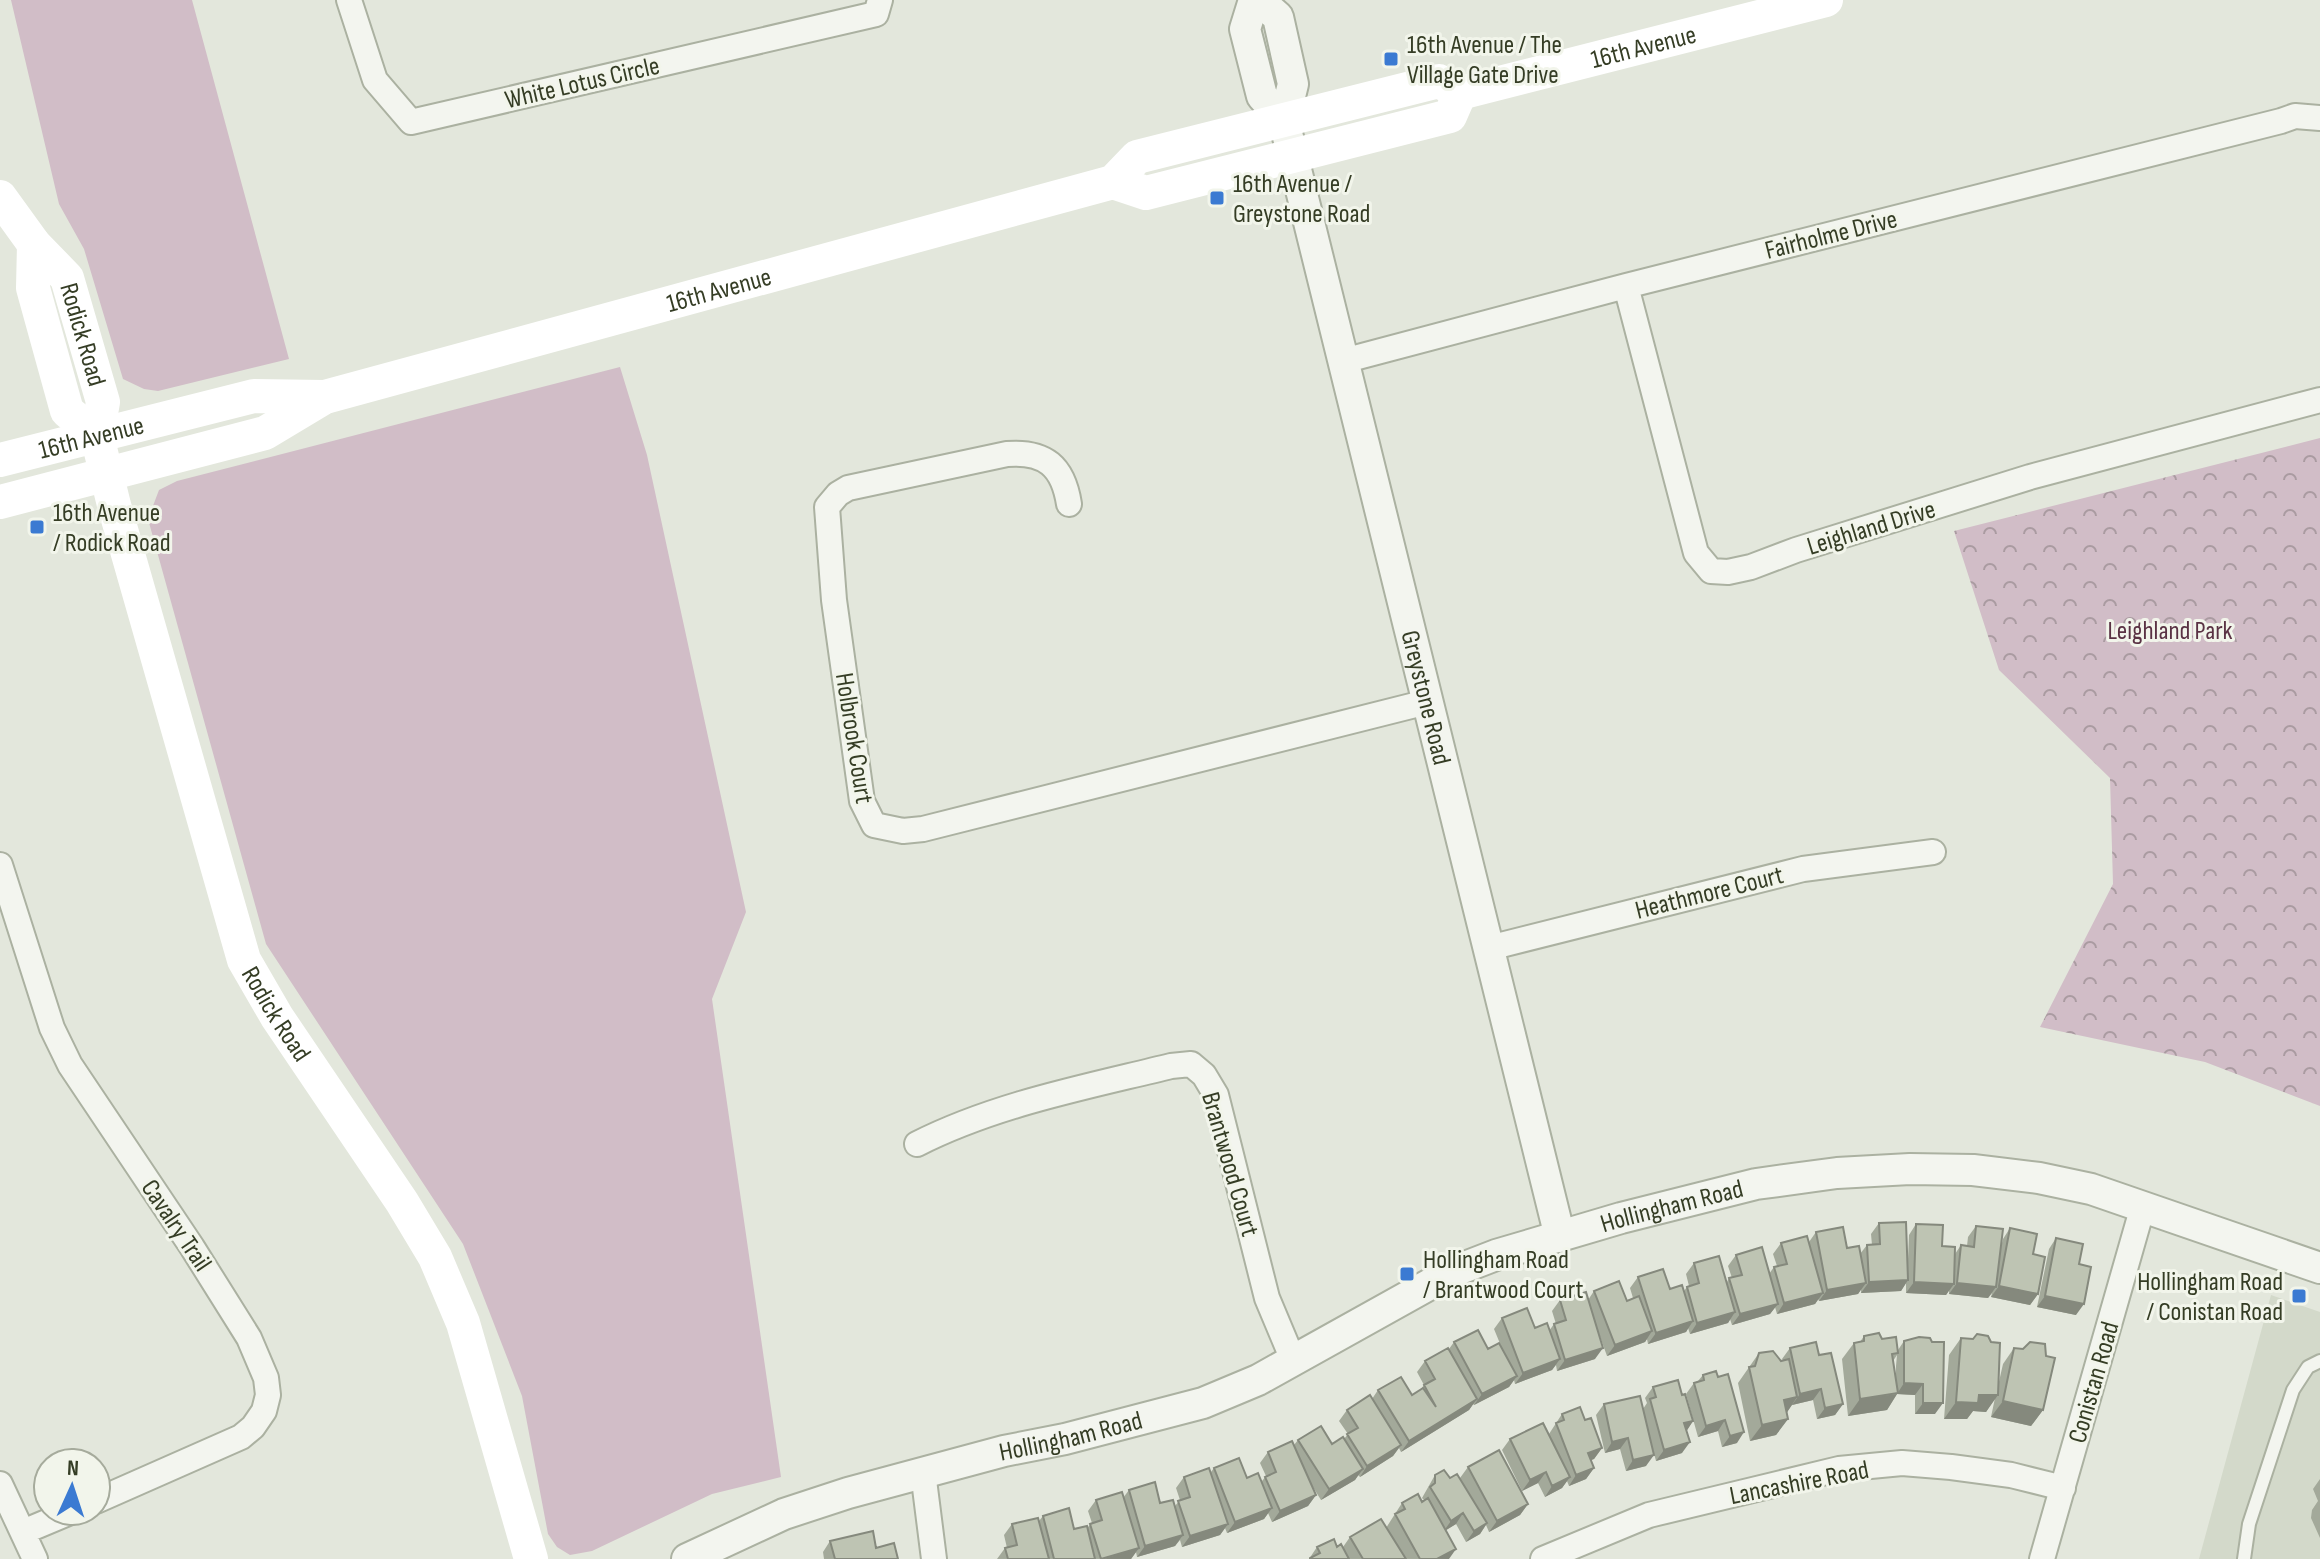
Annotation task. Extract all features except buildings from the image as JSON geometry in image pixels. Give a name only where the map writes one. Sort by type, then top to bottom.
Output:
[{"type":"main road","name":"16th Avenue","points":[[0,502],[265,433],[325,397],[1113,182],[1137,157],[1439,81],[1460,93],[1826,0]]},
{"type":"main road","name":"16th Avenue","points":[[1113,182],[1146,193],[1292,157],[1450,116],[1460,93]]},
{"type":"main road","name":"Rodick Road","points":[[0,197],[34,244],[33,288],[67,411],[97,436],[244,960],[277,1017],[402,1202],[435,1257],[463,1323],[531,1559]]},
{"type":"main road","name":"16th Avenue","points":[[0,460],[254,396],[325,397]]},
{"type":"street","name":"White Lotus Circle","points":[[349,0],[375,80],[411,122],[876,14],[880,0]]},
{"type":"street","points":[[1257,0],[1245,29],[1262,96],[1284,121]]},
{"type":"street","name":"Fairholme Drive","points":[[1343,361],[2295,116],[2320,118]]},
{"type":"street","name":"Greystone Road","points":[[1284,121],[1560,1237]]},
{"type":"street","name":"Leighland Drive","points":[[1626,286],[1696,553],[1711,571],[1728,572],[1751,567],[2030,477],[2320,400]]},
{"type":"street","name":"Holbrook Court","points":[[1069,504],[1067,491],[1058,474],[1046,460],[1030,452],[1007,454],[848,488],[827,507],[834,600],[862,801],[874,825],[887,830],[923,829],[1427,702]]},
{"type":"street","name":"Heathmore Court","points":[[1489,948],[1803,869],[1933,852]]},
{"type":"street","name":"Cavalry Trail","points":[[0,865],[52,1028],[70,1065],[249,1338],[266,1378],[268,1395],[264,1411],[241,1437],[112,1494]]},
{"type":"street","name":"Brantwood Court","points":[[917,1144],[958,1123],[1002,1110],[1171,1066],[1191,1064],[1204,1075],[1216,1095],[1267,1298],[1293,1360]]},
{"type":"street","name":"Hollingham Road","points":[[687,1559],[784,1514],[923,1472],[1121,1426],[1203,1403],[1258,1380],[1452,1272],[1496,1255],[1621,1218],[1756,1184],[1837,1173],[1910,1169],[1973,1170],[2039,1178],[2091,1189],[2320,1268]]},
{"type":"street","name":"Conistan Road","points":[[2042,1559],[2143,1206]]},
{"type":"street","name":"Lancashire Road","points":[[1543,1559],[1649,1515],[1839,1469],[1902,1463],[1951,1467],[2011,1475],[2063,1488]]},
{"type":"street","points":[[923,1472],[934,1559]]},
{"type":"street","points":[[0,1484],[35,1559]]},
{"type":"street","points":[[23,1532],[35,1527]]},
{"type":"lane","points":[[2244,1559],[2249,1524],[2293,1390],[2308,1367],[2320,1361]]},
{"type":"shaded area","points":[[2271,1295],[2320,1312],[2320,1559],[2199,1559]]},
{"type":"green space","points":[[11,0],[192,0],[289,359],[158,391],[144,389],[123,379],[84,249],[59,204]]},
{"type":"green space","points":[[620,367],[647,455],[746,912],[712,999],[781,1477],[712,1494],[592,1551],[570,1555],[557,1547],[548,1534],[522,1396],[463,1244],[266,944],[148,519],[159,490],[177,481]]},
{"type":"green space","name":"Leighland Park","points":[[2320,438],[2320,1106],[2205,1062],[2040,1027],[2113,884],[2110,778],[1999,670],[1954,531]]},
{"type":"place","name":"16th Avenue / The Village Gate Drive","points":[[1391,59]]},
{"type":"place","name":"16th Avenue / Greystone Road","points":[[1217,198]]},
{"type":"place","name":"16th Avenue / Rodick Road","points":[[37,527]]},
{"type":"place","name":"Hollingham Road / Brantwood Court","points":[[1407,1274]]},
{"type":"place","name":"Hollingham Road / Conistan Road","points":[[2299,1296]]}]
